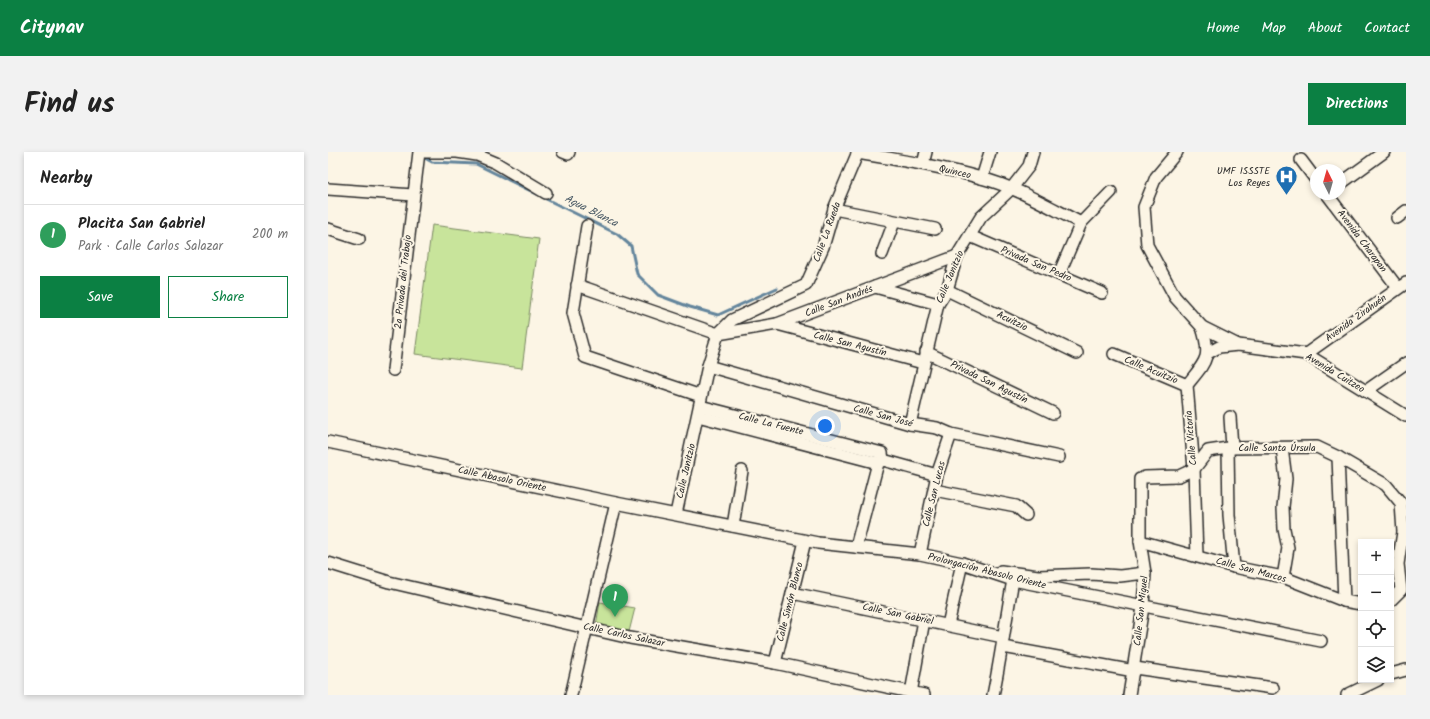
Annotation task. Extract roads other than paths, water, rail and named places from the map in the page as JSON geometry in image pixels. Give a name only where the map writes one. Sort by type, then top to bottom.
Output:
[{"type":"street","points":[[420,155],[457,152],[477,155],[496,163],[546,193]]},
{"type":"street","points":[[563,152],[568,154],[569,152]]},
{"type":"street","name":"Quinceo","points":[[858,152],[923,164],[982,178],[1011,189],[1081,223]]},
{"type":"street","name":"Calle La Rueda","points":[[718,334],[732,320],[806,285],[823,247],[834,209],[858,152]]},
{"type":"street","points":[[923,164],[926,152]]},
{"type":"street","name":"Calle Janitzio","points":[[910,424],[923,363],[938,304],[947,290],[957,256],[981,217],[1011,189],[1029,166],[1033,152]]},
{"type":"street","name":"Avenida Cuitzeo","points":[[1177,152],[1156,178],[1144,207],[1146,245],[1175,297],[1202,327],[1238,345],[1306,354],[1406,416]]},
{"type":"street","points":[[1346,180],[1384,152]]},
{"type":"street","points":[[982,178],[989,153]]},
{"type":"street","name":"2a Privada del Trabajo","points":[[393,370],[413,195],[420,155]]},
{"type":"street","points":[[1301,160],[1310,172]]},
{"type":"street","points":[[328,189],[413,195]]},
{"type":"street","points":[[1059,274],[1081,223],[1111,192]]},
{"type":"street","name":"Avenida Charapan","points":[[1332,200],[1402,286]]},
{"type":"street","points":[[834,209],[935,229]]},
{"type":"street","points":[[882,254],[894,222]]},
{"type":"street","points":[[587,226],[577,285],[718,334]]},
{"type":"street","points":[[328,229],[359,239]]},
{"type":"street","name":"Privada San Pedro","points":[[970,236],[1102,292]]},
{"type":"street","name":"Calle San Andrés","points":[[718,334],[777,324],[957,256]]},
{"type":"street","name":"Calle La Fuente","points":[[577,285],[573,313],[585,357],[700,406],[881,462],[938,475]]},
{"type":"street","name":"Avenida Zirahuén","points":[[1306,354],[1402,286]]},
{"type":"street","points":[[875,287],[938,304]]},
{"type":"street","name":"Acuitzio","points":[[947,290],[1077,353]]},
{"type":"street","name":"Calle San Agustín","points":[[777,324],[923,363]]},
{"type":"street","points":[[1187,385],[1205,361],[1208,353],[1202,327]]},
{"type":"street","name":"Calle Janitzio","points":[[676,514],[708,366],[718,334]]},
{"type":"street","points":[[1208,353],[1219,347],[1238,345]]},
{"type":"street","name":"Privada San Agustín","points":[[926,352],[1053,413]]},
{"type":"street","name":"Calle Acuitzio","points":[[1114,354],[1187,385]]},
{"type":"street","points":[[1366,391],[1406,363]]},
{"type":"street","name":"Calle San José","points":[[708,366],[910,424],[937,428],[951,434],[1059,456]]},
{"type":"street","name":"Calle Victoria","points":[[1187,385],[1194,469],[1197,556]]},
{"type":"street","points":[[1230,417],[1229,515],[1234,566]]},
{"type":"street","name":"Calle San Lucas","points":[[920,554],[934,490],[951,434]]},
{"type":"street","name":"Calle Abasolo Oriente","points":[[328,442],[616,503],[676,514]]},
{"type":"street","name":"Calle Santa Úrsula","points":[[1194,469],[1208,451],[1230,448],[1317,447],[1338,457],[1386,485],[1401,502],[1403,532],[1398,564],[1401,590],[1394,597]]},
{"type":"street","points":[[1282,448],[1286,480],[1283,507],[1284,529],[1288,548],[1283,577]]},
{"type":"street","points":[[1338,457],[1344,601]]},
{"type":"street","points":[[856,547],[881,462]]},
{"type":"street","name":"Calle San Miguel","points":[[1129,695],[1143,607],[1145,573],[1140,541],[1140,480],[1145,476],[1178,476],[1194,469]]},
{"type":"street","points":[[733,526],[742,471]]},
{"type":"street","points":[[934,490],[1016,506],[1026,515]]},
{"type":"street","points":[[571,695],[588,628],[616,503]]},
{"type":"street","name":"Prolongación Abasolo Oriente","points":[[676,514],[805,541],[920,554],[962,564],[1013,580],[1143,607],[1321,641]]},
{"type":"street","name":"Calle Simón Blanco","points":[[775,663],[805,541]]},
{"type":"street","name":"Calle San Marcos","points":[[1140,541],[1234,566],[1283,577],[1344,601],[1358,603]]},
{"type":"street","name":"Calle Carlos Salazar","points":[[328,563],[389,582],[630,638],[775,663],[924,695]]},
{"type":"street","points":[[948,625],[962,564]]},
{"type":"street","points":[[975,568],[1038,576],[1091,574],[1120,576],[1145,573]]},
{"type":"street","points":[[993,695],[1013,580]]},
{"type":"street","name":"Calle San Gabriel","points":[[792,593],[948,625],[1003,642],[1134,670],[1273,688]]},
{"type":"street","points":[[911,693],[924,620]]},
{"type":"street","points":[[1394,673],[1406,670]]},
{"type":"street","points":[[1347,695],[1372,683]]},
{"type":"waterway","name":"Agua Blanca","points":[[421,156],[432,162],[476,164],[537,194]]},
{"type":"waterway","name":"Agua Blanca","points":[[542,197],[617,234],[631,246],[637,274],[658,295],[690,307],[718,315],[777,288]]},
{"type":"place","name":"UMF ISSSTE Los Reyes","points":[[1286,196]]},
{"type":"place","name":"Placita San Gabriel","points":[[615,617]]}]
